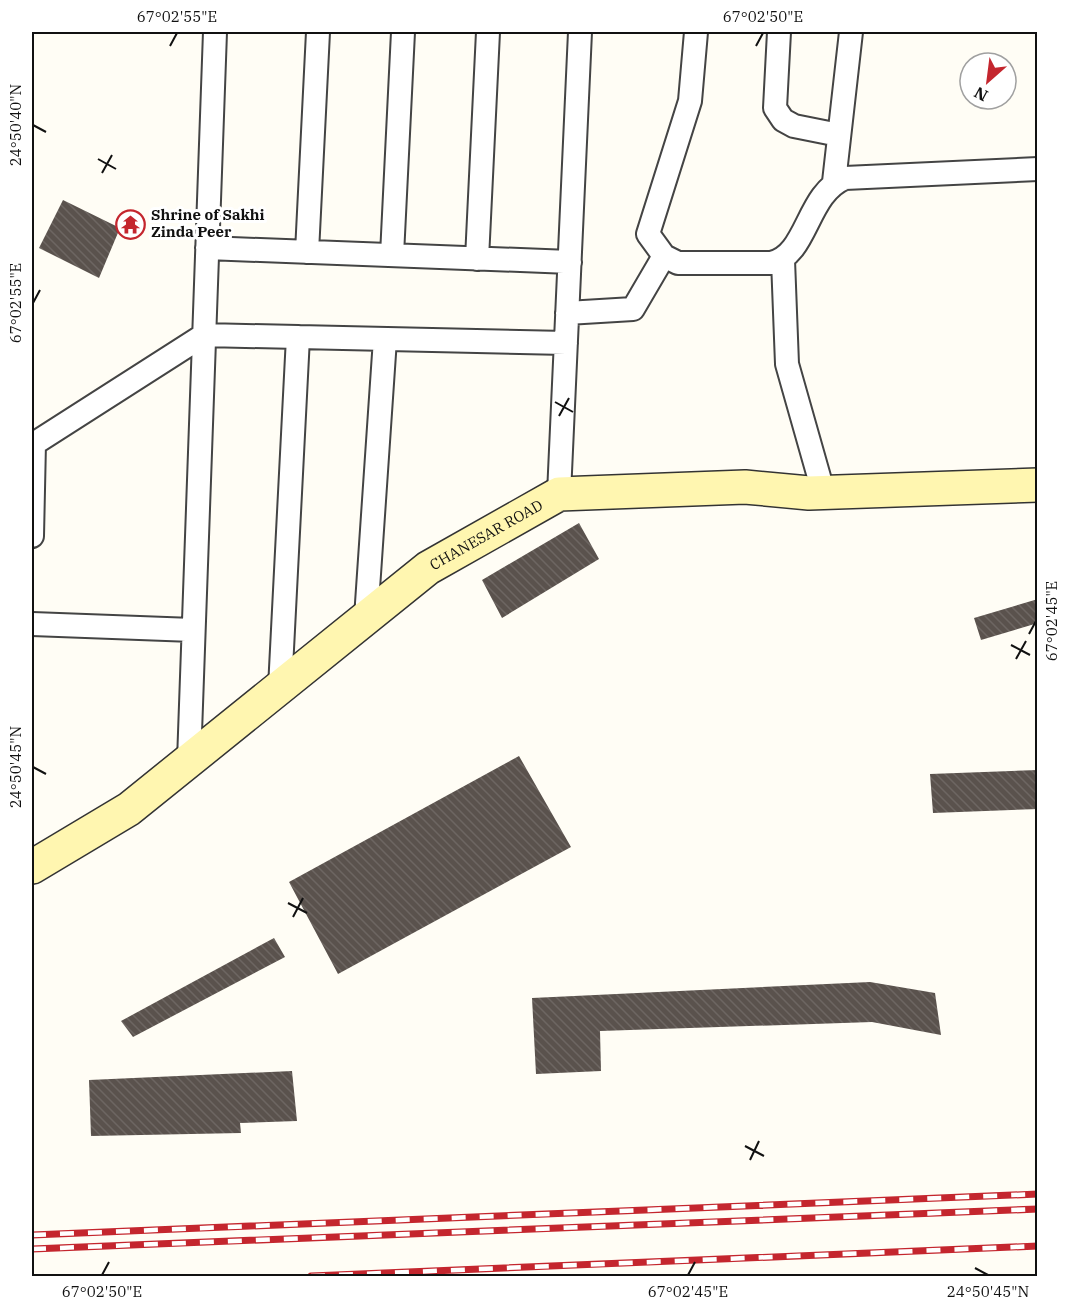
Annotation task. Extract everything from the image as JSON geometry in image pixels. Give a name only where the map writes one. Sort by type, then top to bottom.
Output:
[{"type":"street","points":[[189,761],[215,32]]},
{"type":"street","points":[[307,252],[318,32]]},
{"type":"street","points":[[392,255],[403,32]]},
{"type":"street","points":[[477,259],[488,32]]},
{"type":"street","points":[[559,494],[580,32]]},
{"type":"street","points":[[696,32],[690,101],[648,234],[664,256],[678,263],[692,265],[783,261]]},
{"type":"street","points":[[779,32],[775,108],[783,120],[794,126],[839,135]]},
{"type":"street","points":[[834,182],[851,32]]},
{"type":"street","points":[[823,491],[787,364],[783,261],[792,250],[824,190],[834,182],[845,178],[1038,169]]},
{"type":"street","points":[[207,248],[570,262]]},
{"type":"street","points":[[567,313],[633,309],[664,256]]},
{"type":"street","points":[[32,536],[33,444],[204,335],[566,343]]},
{"type":"street","points":[[280,688],[298,337]]},
{"type":"street","points":[[366,618],[386,339]]},
{"type":"street","name":"CHANESAR ROAD","points":[[32,867],[129,809],[428,568],[559,494],[745,487],[809,493],[1038,485]]},
{"type":"street","points":[[32,624],[193,630]]},
{"type":"building","points":[[63,200],[120,228],[99,278],[39,248]]},
{"type":"building","points":[[579,523],[599,559],[502,618],[482,580]]},
{"type":"building","points":[[1038,599],[1038,623],[981,640],[974,618]]},
{"type":"building","points":[[519,756],[571,847],[338,974],[289,882]]},
{"type":"building","points":[[1038,770],[1038,809],[933,813],[930,774]]},
{"type":"building","points":[[274,938],[285,957],[133,1037],[121,1021]]},
{"type":"building","points":[[870,982],[935,993],[941,1035],[872,1022],[600,1031],[601,1071],[536,1074],[532,998]]},
{"type":"building","points":[[292,1071],[297,1121],[240,1123],[241,1133],[91,1136],[89,1080]]},
{"type":"railway","points":[[32,1235],[1038,1194]]},
{"type":"railway","points":[[32,1249],[1038,1209]]},
{"type":"railway","points":[[311,1276],[1038,1246]]},
{"type":"place","name":"Shrine of Sakhi Zinda Peer","points":[[130,224]]}]
